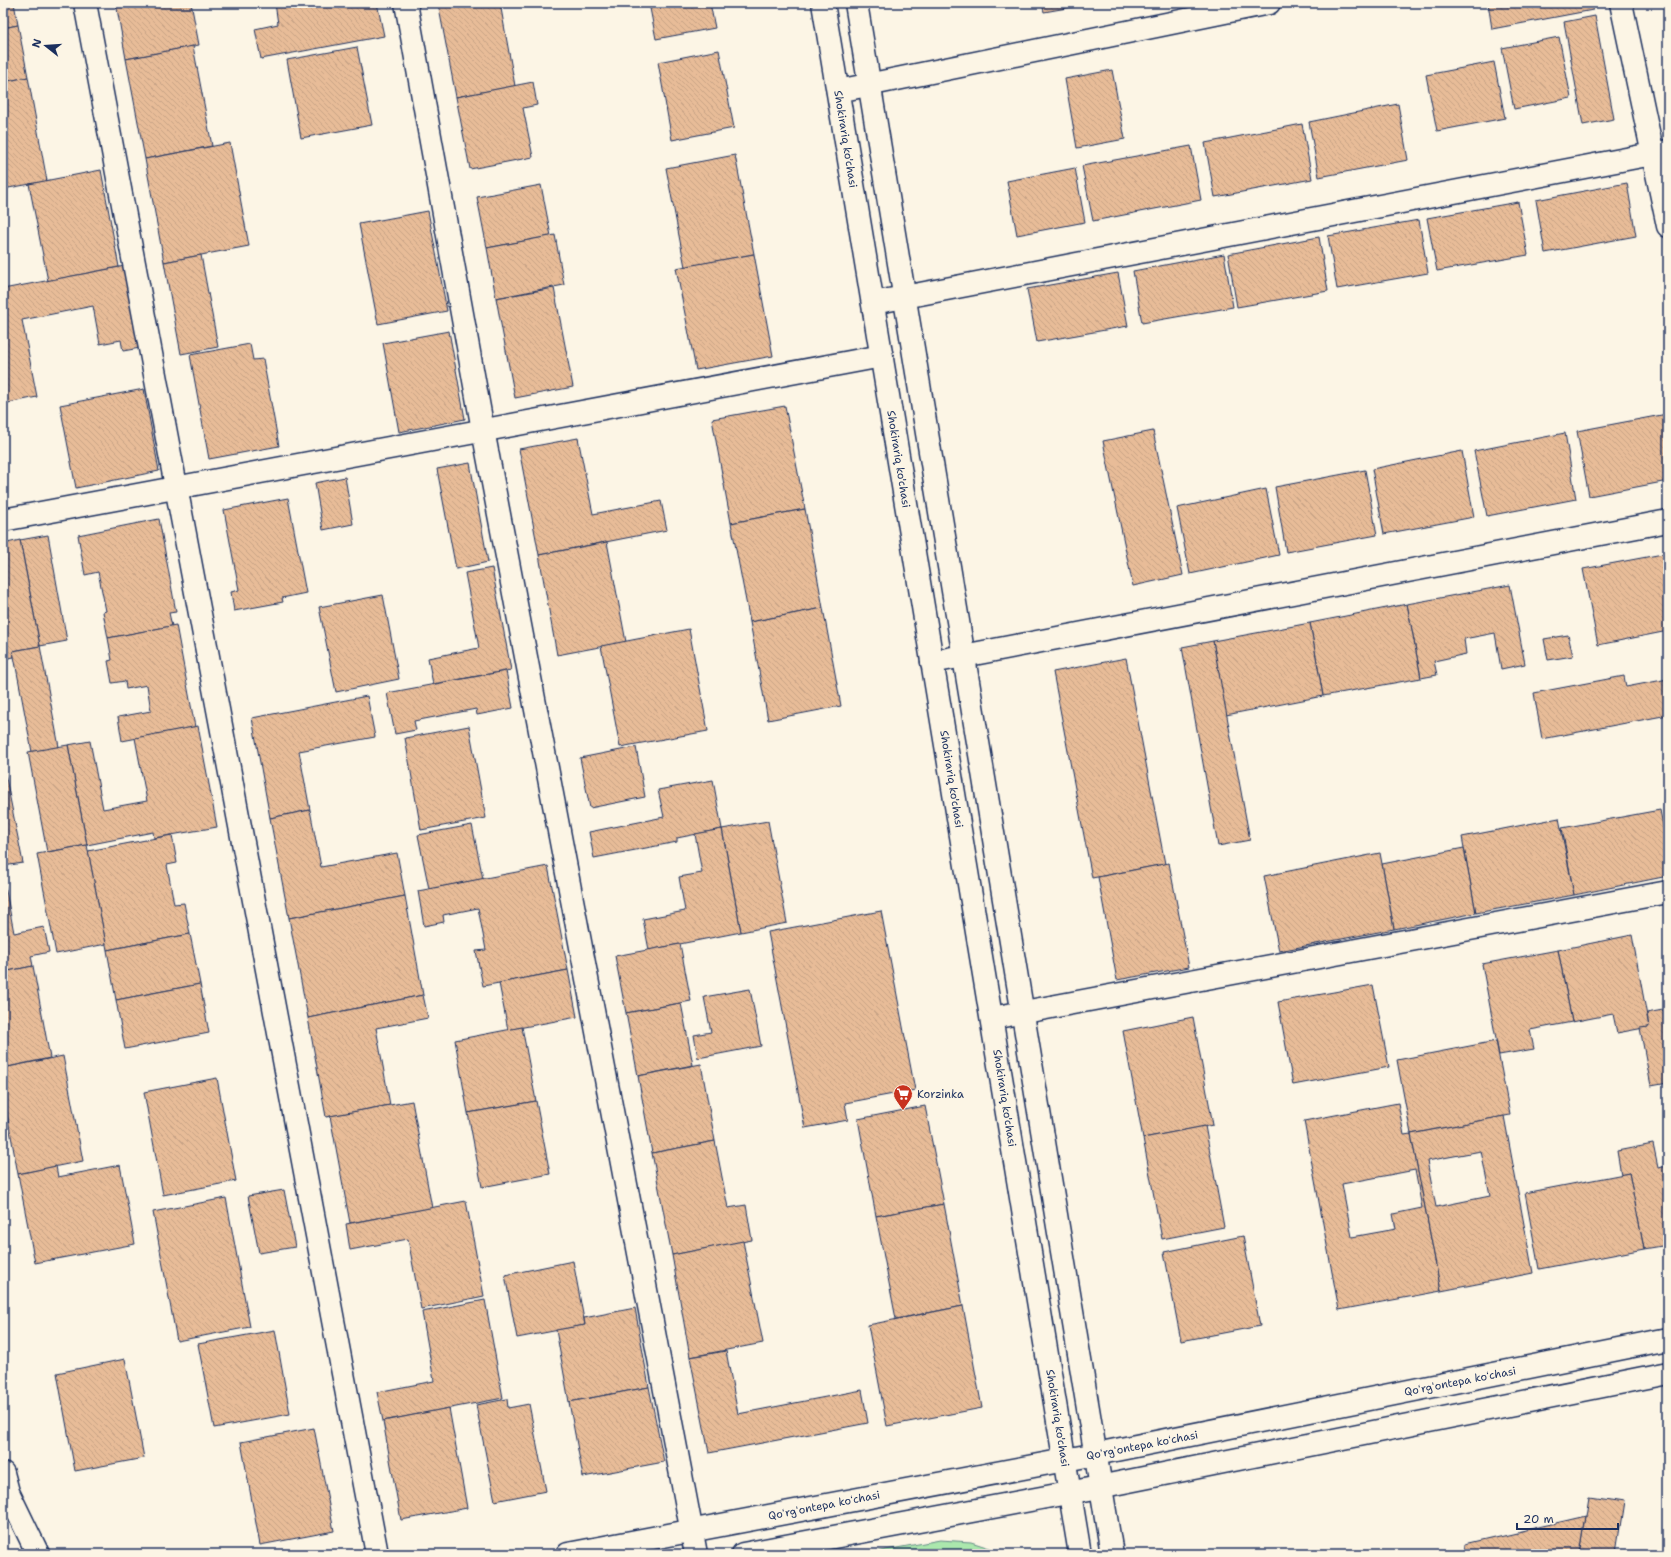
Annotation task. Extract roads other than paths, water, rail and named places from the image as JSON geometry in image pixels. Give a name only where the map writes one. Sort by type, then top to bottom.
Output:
[{"type":"street","points":[[84,3],[376,1554]]},
{"type":"street","points":[[406,3],[483,430],[696,1554]]},
{"type":"street","name":"Shokirariq ko'chasi","points":[[823,3],[1080,1554]]},
{"type":"street","points":[[856,3],[1112,1554]]},
{"type":"street","points":[[838,91],[1269,3]]},
{"type":"street","points":[[1621,3],[1660,153],[1668,226]]},
{"type":"street","points":[[873,303],[1660,153]]},
{"type":"street","points":[[3,520],[882,356]]},
{"type":"street","points":[[932,662],[1668,521]]},
{"type":"street","points":[[992,1018],[1668,892]]},
{"type":"street","name":"Qoʻrgʻontepa koʻchasi","points":[[568,1554],[1065,1460],[1668,1339]]},
{"type":"street","points":[[743,1554],[1070,1492],[1668,1374]]},
{"type":"street","points":[[3,1473],[8,1492],[38,1554]]},
{"type":"place","name":"Korzinka","points":[[903,1111]]}]
